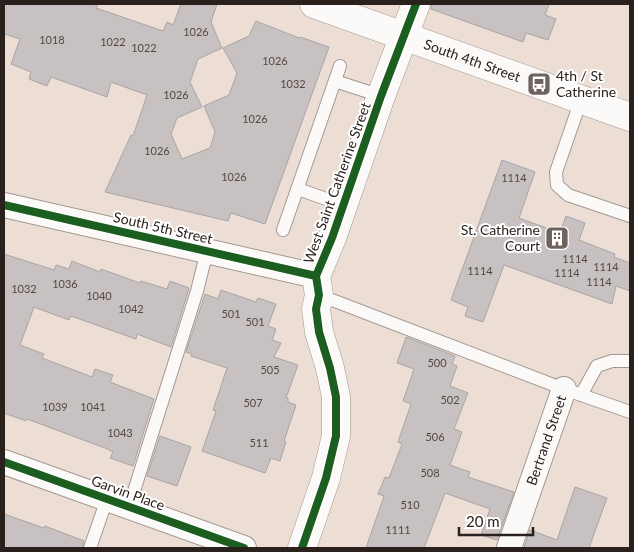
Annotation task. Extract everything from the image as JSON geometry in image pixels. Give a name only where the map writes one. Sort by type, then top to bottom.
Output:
[{"type":"street","name":"South 4th Street","points":[[314,4],[630,117]]},
{"type":"street","name":"West Saint Catherine Street","points":[[302,548],[326,478],[336,436],[336,397],[330,368],[319,332],[316,309],[317,286],[381,96],[416,4]]},
{"type":"street","name":"South 5th Street","points":[[4,205],[207,251],[317,286]]},
{"type":"street","name":"Bertrand Street","points":[[509,548],[572,392]]},
{"type":"street","name":"Garvin Place","points":[[4,462],[244,548]]},
{"type":"lane","points":[[283,230],[340,66]]},
{"type":"lane","points":[[335,81],[381,96]]},
{"type":"lane","points":[[581,100],[556,172],[557,184],[568,195],[630,216]]},
{"type":"lane","points":[[298,189],[344,205]]},
{"type":"lane","points":[[90,548],[118,503],[197,291],[207,251]]},
{"type":"lane","points":[[317,286],[572,392],[630,412]]},
{"type":"lane","points":[[572,392],[597,366],[612,361],[630,361]]},
{"type":"building","points":[[4,4],[98,4],[96,8],[163,31],[167,22],[173,25],[181,4],[217,4],[211,22],[222,48],[198,59],[190,82],[202,107],[177,118],[171,134],[182,159],[210,148],[215,132],[204,106],[229,95],[237,73],[223,48],[249,36],[256,21],[299,38],[329,47],[265,224],[231,213],[228,221],[105,192],[131,135],[133,136],[147,95],[111,82],[107,97],[51,77],[47,86],[29,79],[31,72],[11,64],[20,39],[4,34]]},
{"type":"building","points":[[431,4],[549,4],[545,15],[556,19],[548,40],[526,33],[523,42],[431,9]]},
{"type":"building","name":"St. Catherine Court","points":[[502,160],[535,172],[519,218],[560,233],[566,216],[585,223],[579,240],[615,254],[614,257],[630,263],[630,291],[616,286],[612,304],[504,265],[483,322],[465,316],[468,307],[451,300]]},
{"type":"building","points":[[4,254],[54,270],[56,265],[69,269],[72,261],[100,272],[101,269],[140,283],[141,281],[167,289],[170,281],[189,288],[171,347],[137,334],[136,339],[71,316],[69,320],[34,307],[20,345],[44,354],[42,358],[92,377],[95,369],[113,375],[110,382],[154,399],[133,466],[110,458],[113,452],[105,448],[27,419],[26,421],[4,413]]},
{"type":"building","points":[[221,290],[256,302],[258,298],[276,304],[268,326],[276,329],[272,340],[281,343],[274,357],[298,365],[286,398],[288,398],[288,402],[296,405],[284,441],[286,442],[280,461],[271,458],[265,473],[202,451],[216,411],[213,410],[227,368],[191,356],[192,354],[186,352],[205,294],[218,299]]},
{"type":"building","points":[[406,337],[455,356],[452,364],[457,366],[450,386],[468,393],[454,429],[462,432],[450,465],[470,472],[468,477],[514,492],[497,540],[481,535],[490,509],[445,493],[424,548],[366,548],[384,496],[378,494],[385,477],[389,478],[402,444],[398,442],[411,404],[403,401],[414,369],[397,363]]},
{"type":"building","points":[[160,436],[191,447],[177,486],[147,476]]},
{"type":"building","points":[[575,487],[607,498],[589,548],[524,548],[530,530],[557,540]]},
{"type":"building","points":[[4,514],[44,528],[45,526],[84,541],[82,548],[4,548]]},
{"type":"cycle path","points":[[302,548],[326,478],[336,436],[336,397],[330,368],[319,332],[316,309],[319,295],[316,276],[332,238],[381,96],[416,4]]},
{"type":"cycle path","points":[[4,205],[316,276]]},
{"type":"cycle path","points":[[4,462],[244,548]]},
{"type":"place","name":"4th / St Catherine","points":[[539,84]]},
{"type":"place","name":"St. Catherine Court","points":[[557,238]]}]
